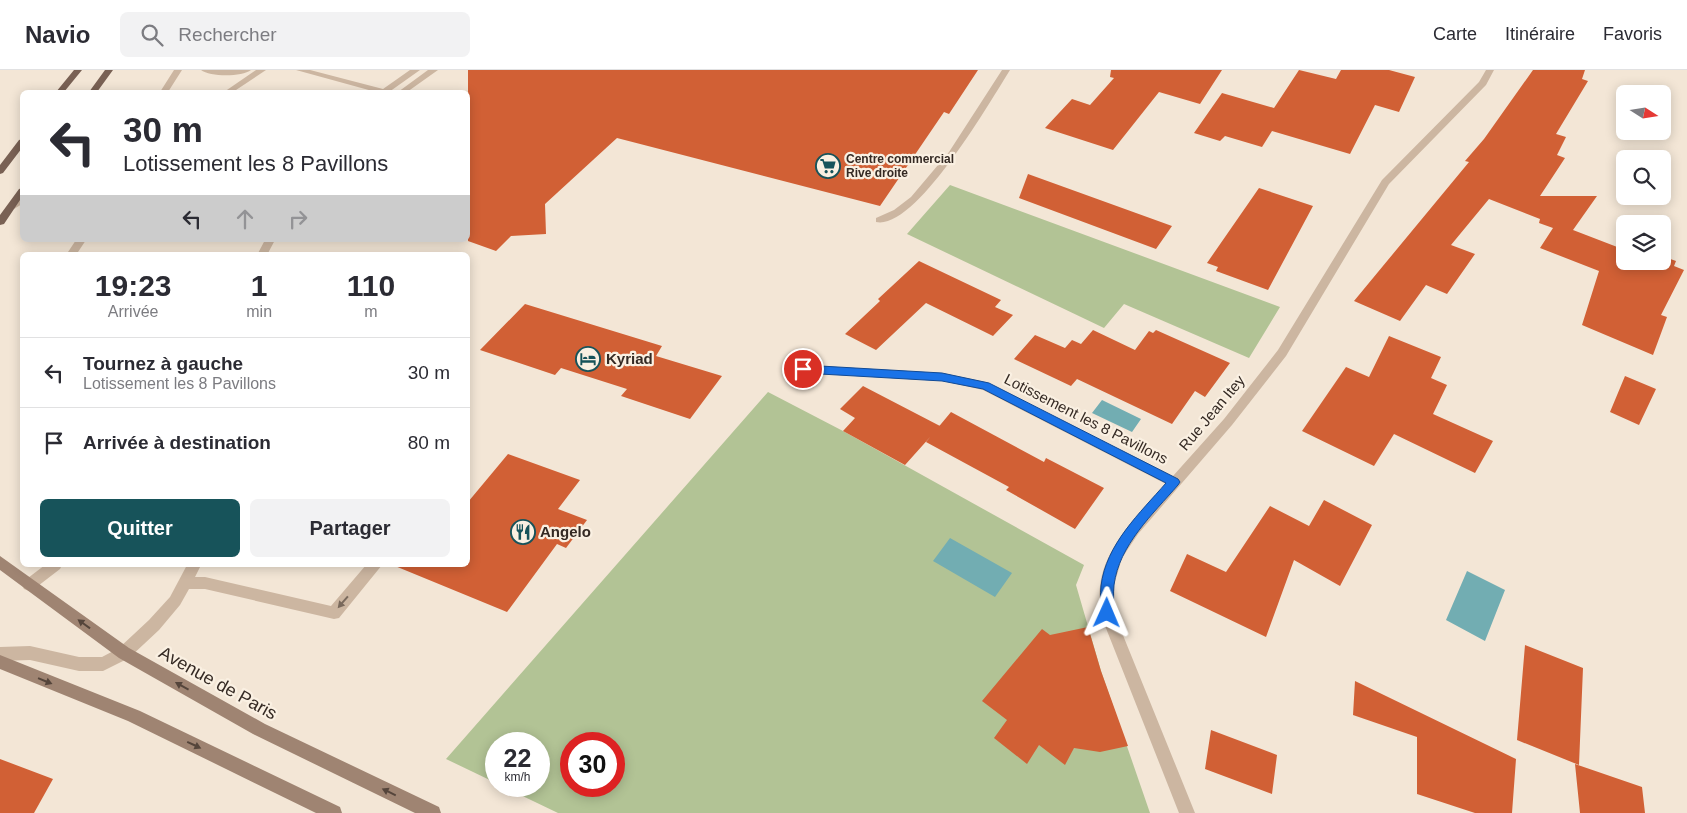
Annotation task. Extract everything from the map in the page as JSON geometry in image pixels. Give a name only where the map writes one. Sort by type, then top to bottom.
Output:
[{"type":"main road","points":[[62,90],[78,70]]},
{"type":"main road","points":[[94,90],[109,70]]},
{"type":"main road","points":[[0,171],[20,145]]},
{"type":"main road","points":[[0,222],[20,194]]},
{"type":"main road","name":"Avenue de Paris","points":[[0,562],[124,653],[259,729],[426,812]]},
{"type":"main road","points":[[0,662],[134,716],[334,813]]},
{"type":"street","points":[[165,90],[178,70]]},
{"type":"street","points":[[204,70],[230,73],[247,70]]},
{"type":"street","points":[[231,90],[262,70]]},
{"type":"street","points":[[300,70],[376,90]]},
{"type":"street","points":[[387,90],[416,70]]},
{"type":"street","points":[[405,90],[434,70]]},
{"type":"street","points":[[880,220],[898,212],[914,200],[953,154],[1006,70]]},
{"type":"street","name":"Rue Jean Itey","points":[[1187,813],[1107,613],[1107,585],[1116,556],[1133,530],[1228,422],[1282,353],[1368,208],[1386,182],[1483,83],[1490,70]]},
{"type":"street","points":[[11,207],[20,201]]},
{"type":"street","name":"Lotissement les 8 Pavillons","points":[[803,369],[942,377],[986,386],[1174,482]]},
{"type":"street","points":[[29,585],[52,567]]},
{"type":"street","points":[[0,654],[30,653],[79,664],[103,664],[124,653],[159,620],[175,601],[193,567]]},
{"type":"street","points":[[186,582],[205,583],[334,612],[373,567]]},
{"type":"green space","points":[[950,185],[1280,307],[1249,358],[1124,304],[1104,328],[907,234]]},
{"type":"green space","points":[[768,392],[843,431],[1084,565],[1076,585],[1101,671],[1150,813],[558,813],[525,797],[550,797],[550,732],[485,732],[485,778],[446,759]]},
{"type":"water","points":[[1102,400],[1141,419],[1132,432],[1092,413]]},
{"type":"water","points":[[950,538],[1012,573],[995,597],[933,561]]},
{"type":"water","points":[[1467,571],[1505,590],[1485,641],[1446,620]]},
{"type":"building","name":"Centre commercial Rive droite","points":[[468,70],[978,70],[949,114],[944,112],[880,206],[617,138],[545,204],[546,234],[511,236],[496,251],[470,242],[470,90],[468,90]]},
{"type":"building","points":[[1111,70],[1222,70],[1200,104],[1159,92],[1113,150],[1045,128],[1072,99],[1090,105],[1114,78],[1110,77]]},
{"type":"building","points":[[1299,70],[1336,79],[1341,70],[1389,70],[1415,77],[1399,112],[1375,105],[1350,154],[1272,131],[1262,147],[1225,136],[1220,141],[1194,133],[1222,93],[1274,108]]},
{"type":"building","points":[[1533,70],[1585,70],[1582,79],[1588,81],[1556,134],[1566,137],[1557,155],[1565,158],[1540,196],[1597,196],[1573,230],[1616,247],[1616,270],[1671,270],[1671,259],[1676,261],[1674,266],[1684,270],[1661,315],[1667,317],[1653,355],[1582,325],[1599,271],[1540,248],[1553,228],[1539,223],[1540,219],[1489,199],[1451,245],[1475,254],[1447,294],[1426,285],[1400,321],[1354,301],[1469,162],[1465,161],[1484,139]]},
{"type":"building","points":[[1028,174],[1172,226],[1156,249],[1019,198]]},
{"type":"building","points":[[1259,188],[1313,206],[1268,290],[1216,271],[1218,267],[1207,263]]},
{"type":"building","points":[[919,261],[1001,300],[995,307],[1013,315],[993,336],[926,303],[876,350],[845,334],[880,301],[878,299]]},
{"type":"building","name":"Kyriad","points":[[525,304],[662,346],[656,356],[722,376],[690,419],[621,396],[627,389],[561,368],[555,375],[480,350]]},
{"type":"building","points":[[1093,330],[1135,350],[1149,331],[1153,333],[1156,330],[1230,363],[1205,397],[1195,391],[1172,424],[1077,379],[1071,386],[1014,359],[1035,335],[1065,348],[1072,340],[1081,344]]},
{"type":"building","points":[[1389,336],[1441,357],[1431,378],[1447,385],[1433,414],[1493,441],[1475,473],[1394,434],[1374,466],[1302,431],[1346,367],[1369,377]]},
{"type":"building","points":[[1625,376],[1656,389],[1639,425],[1610,412]]},
{"type":"building","points":[[863,386],[940,426],[905,465],[843,431],[855,418],[840,409]]},
{"type":"building","points":[[951,412],[1044,462],[1046,458],[1104,488],[1075,529],[1006,490],[1009,487],[926,442]]},
{"type":"building","name":"Angelo","points":[[508,454],[580,480],[558,509],[587,520],[566,548],[557,544],[507,612],[397,567],[470,567],[470,500]]},
{"type":"building","points":[[1324,500],[1372,525],[1340,586],[1294,560],[1266,637],[1170,591],[1187,554],[1226,572],[1270,506],[1309,526]]},
{"type":"building","points":[[1088,627],[1101,671],[1128,746],[1100,752],[1074,748],[1065,765],[1039,745],[1027,764],[994,738],[1007,720],[982,701],[1042,629],[1050,635]]},
{"type":"building","points":[[1525,645],[1583,668],[1579,765],[1517,740]]},
{"type":"building","points":[[1355,681],[1516,759],[1512,813],[1475,813],[1417,794],[1417,737],[1353,715]]},
{"type":"building","points":[[1211,730],[1277,755],[1272,794],[1205,769]]},
{"type":"building","points":[[0,759],[53,779],[34,813],[0,813]]},
{"type":"building","points":[[1575,764],[1642,787],[1645,813],[1580,813]]},
{"type":"place","name":"Centre commercial Rive droite","points":[[828,166]]},
{"type":"place","name":"Kyriad","points":[[588,359]]},
{"type":"place","name":"Angelo","points":[[523,532]]},
{"type":"route","points":[[803,369],[942,377],[962,379],[986,386],[1174,482],[1133,530],[1116,556],[1107,585],[1107,613]]}]
